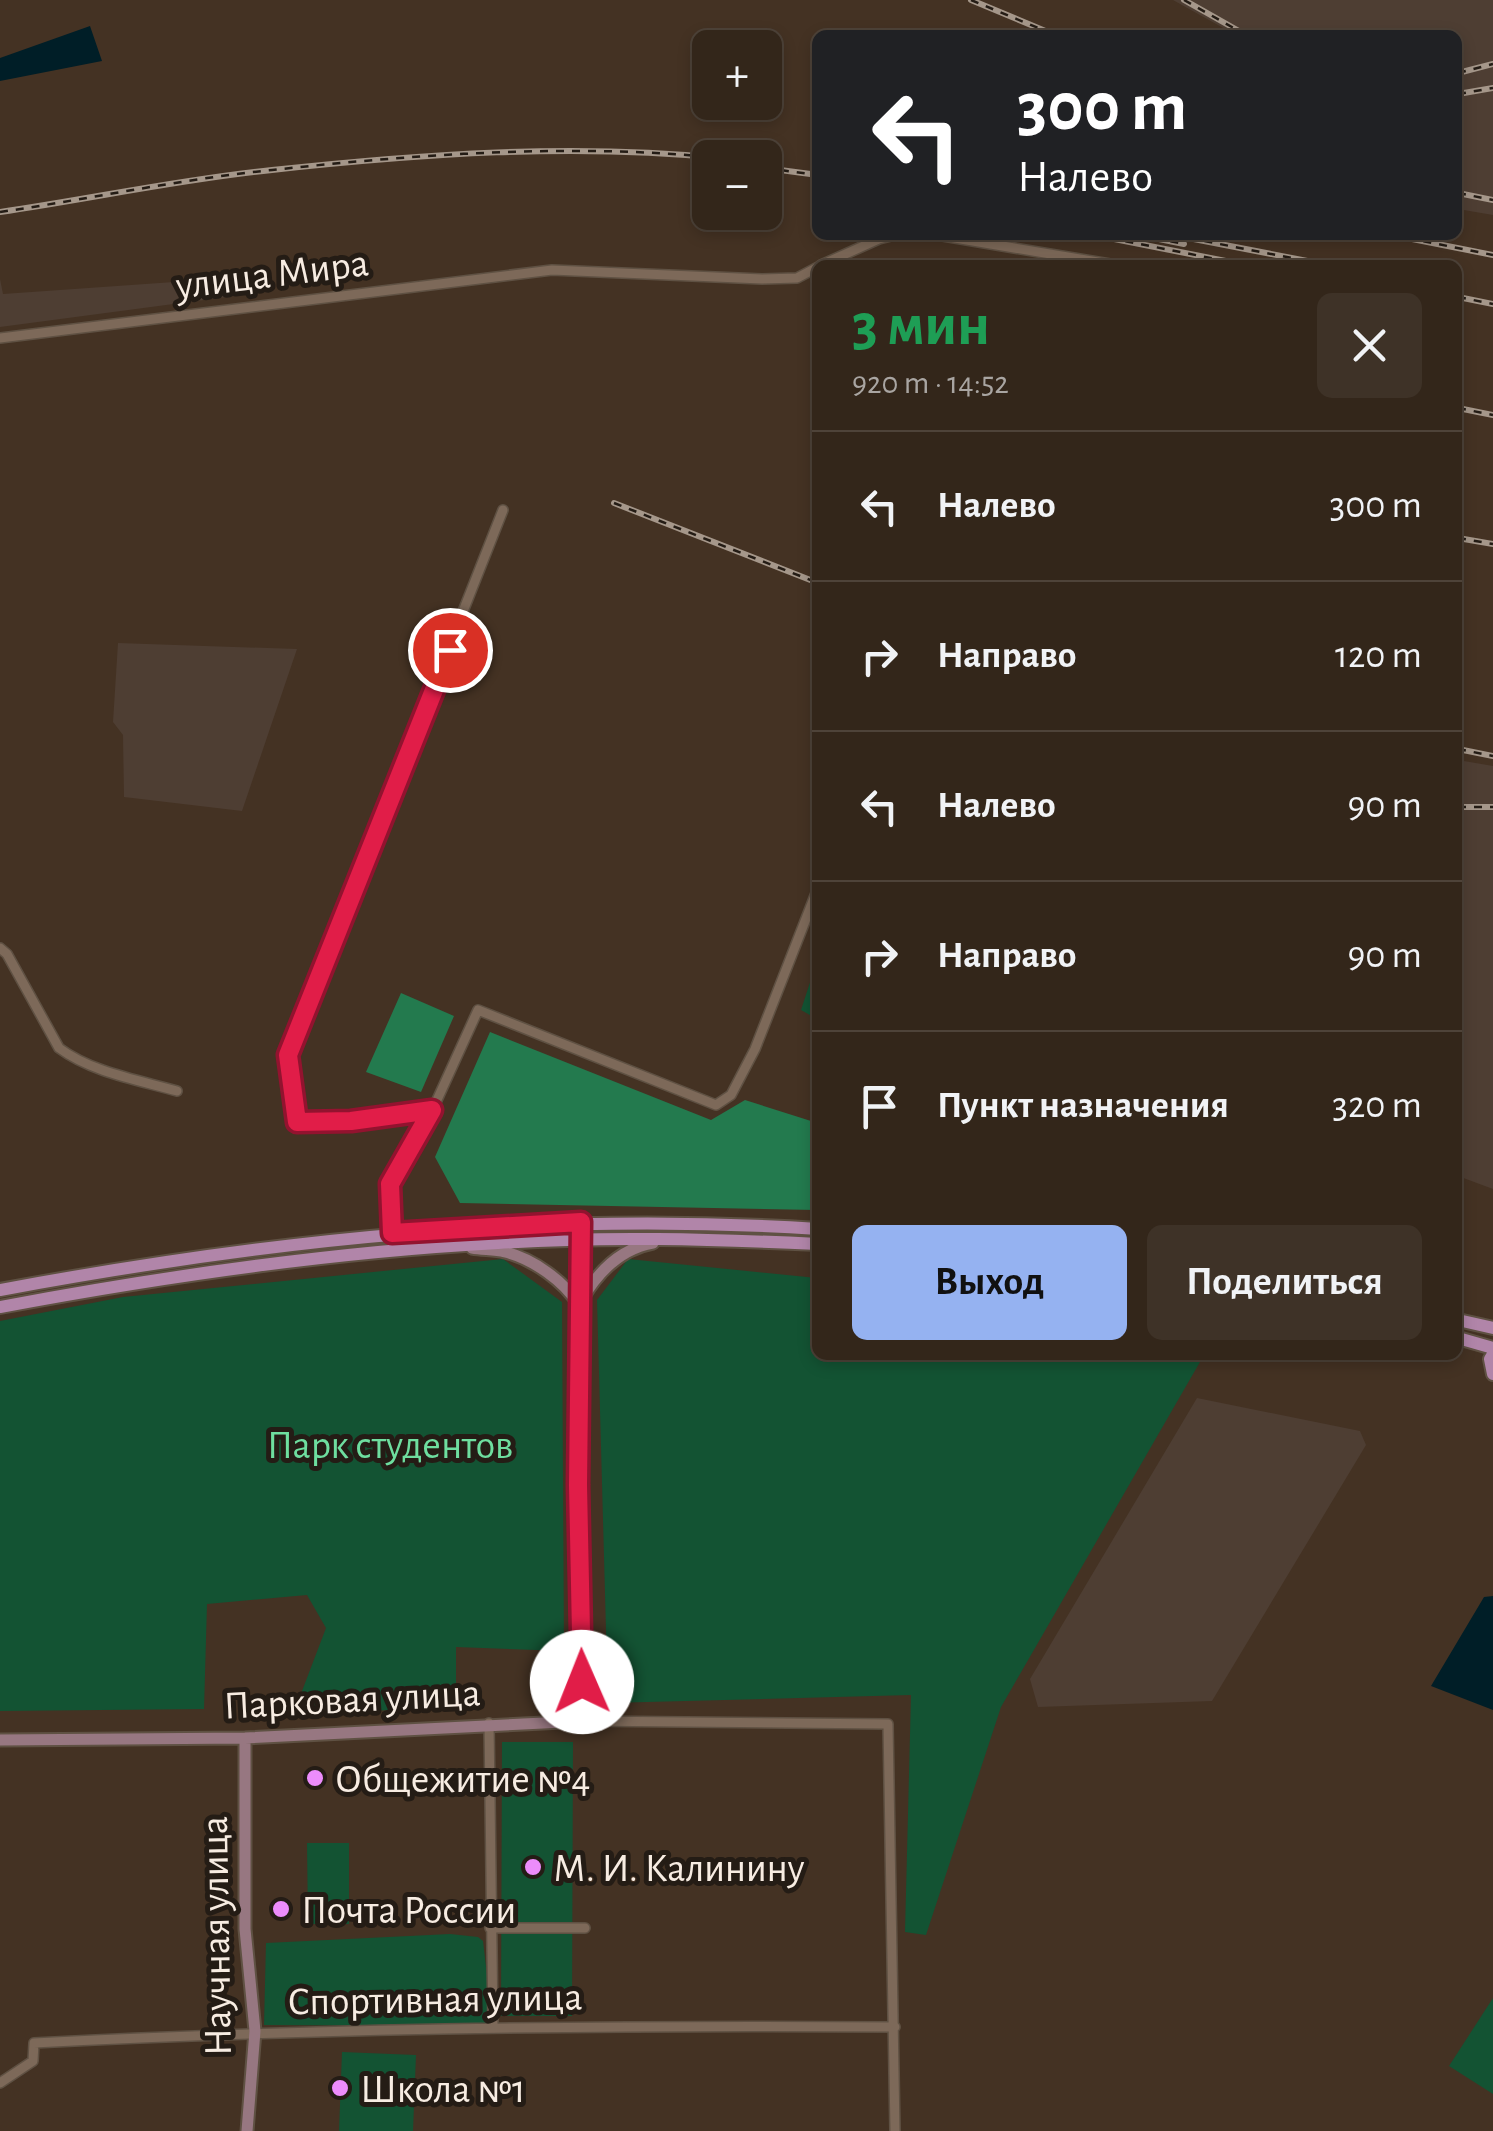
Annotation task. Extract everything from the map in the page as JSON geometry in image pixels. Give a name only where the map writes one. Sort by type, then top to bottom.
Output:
[{"type":"main road","points":[[0,1290],[136,1265],[392,1233],[581,1222],[812,1229]]},
{"type":"main road","points":[[0,1307],[243,1266],[454,1246],[580,1240],[812,1244]]},
{"type":"main road","points":[[1462,1321],[1493,1328]]},
{"type":"main road","points":[[1462,1339],[1493,1351],[1493,1374]]},
{"type":"street","name":"улица Мира","points":[[832,260],[877,240]]},
{"type":"street","points":[[967,240],[1086,260]]},
{"type":"street","name":"улица Мира","points":[[0,338],[552,270],[762,279],[797,278],[812,270]]},
{"type":"street","points":[[432,1110],[351,1121],[297,1122],[288,1055],[503,510]]},
{"type":"street","points":[[392,1233],[390,1184],[432,1110],[478,1010],[716,1105],[731,1095],[755,1050],[812,903]]},
{"type":"street","points":[[0,948],[59,1048],[117,1074],[177,1090]]},
{"type":"street","points":[[581,1222],[583,1721]]},
{"type":"street","points":[[579,1305],[592,1282],[623,1254],[636,1246],[672,1240]]},
{"type":"street","points":[[454,1246],[517,1256],[554,1278],[579,1305]]},
{"type":"street","name":"Парковая улица","points":[[0,1740],[245,1738],[583,1721],[888,1724],[895,2027]]},
{"type":"street","points":[[490,1723],[493,2026]]},
{"type":"street","name":"Научная улица","points":[[245,1738],[244,1929],[255,2032],[247,2131]]},
{"type":"street","points":[[490,1928],[585,1928]]},
{"type":"street","name":"Спортивная улица","points":[[0,2083],[33,2061],[34,2043],[493,2026],[895,2027]]},
{"type":"street","points":[[895,2027],[895,2131]]},
{"type":"shaded area","points":[[1173,0],[1493,0],[1493,215],[1462,210],[1462,30],[1227,30]]},
{"type":"shaded area","points":[[245,277],[249,294],[0,327],[0,279],[3,294]]},
{"type":"shaded area","points":[[118,643],[297,649],[242,811],[124,797],[123,735],[113,722]]},
{"type":"shaded area","points":[[1462,761],[1493,766],[1493,1189],[1462,1177]]},
{"type":"shaded area","points":[[1197,1398],[1360,1431],[1366,1445],[1212,1701],[1038,1707],[1030,1679]]},
{"type":"green space","points":[[812,976],[812,1016],[801,1010]]},
{"type":"green space","points":[[401,993],[454,1016],[421,1092],[366,1072]]},
{"type":"green space","points":[[490,1032],[711,1120],[745,1100],[811,1121],[812,1210],[460,1203],[435,1157]]},
{"type":"green space","name":"Парк студентов","points":[[503,1259],[562,1302],[564,1651],[456,1647],[456,1709],[294,1712],[326,1628],[307,1595],[207,1604],[204,1709],[0,1711],[0,1321],[123,1297]]},
{"type":"green space","name":"Парк студентов","points":[[628,1259],[812,1277],[812,1360],[1201,1360],[1001,1707],[926,1935],[905,1932],[911,1695],[608,1703],[597,1300]]},
{"type":"green space","points":[[502,1742],[573,1742],[572,2016],[501,2016]]},
{"type":"green space","points":[[307,1843],[349,1843],[349,1924],[308,1924]]},
{"type":"green space","points":[[450,1934],[483,1941],[493,2026],[264,2025],[266,1943]]},
{"type":"green space","points":[[1493,1998],[1493,2094],[1449,2066]]},
{"type":"green space","points":[[342,2052],[416,2055],[413,2131],[339,2131]]},
{"type":"water","points":[[90,26],[102,61],[0,81],[0,58]]},
{"type":"water","points":[[1493,1596],[1493,1710],[1431,1686],[1484,1597]]},
{"type":"railway","points":[[971,0],[1043,30]]},
{"type":"railway","points":[[1184,0],[1237,30]]},
{"type":"railway","points":[[1462,72],[1493,64]]},
{"type":"railway","points":[[1462,93],[1493,88]]},
{"type":"railway","points":[[0,212],[204,179],[384,159],[553,151],[692,156]]},
{"type":"railway","points":[[782,170],[812,174]]},
{"type":"railway","points":[[1462,194],[1493,200]]},
{"type":"railway","points":[[1119,240],[1221,260]]},
{"type":"railway","points":[[1164,240],[1184,244]]},
{"type":"railway","points":[[1199,240],[1302,260]]},
{"type":"railway","points":[[1417,240],[1493,255]]},
{"type":"railway","points":[[1462,298],[1493,304]]},
{"type":"railway","points":[[1462,409],[1493,415]]},
{"type":"railway","points":[[614,503],[812,581]]},
{"type":"railway","points":[[1462,539],[1493,544]]},
{"type":"railway","points":[[1462,750],[1493,756]]},
{"type":"railway","points":[[1462,807],[1493,807]]},
{"type":"place","name":"Общежитие №4","points":[[315,1778]]},
{"type":"place","name":"М. И. Калинину","points":[[533,1867]]},
{"type":"place","name":"Почта России","points":[[281,1909]]},
{"type":"place","name":"Школа №1","points":[[340,2088]]},
{"type":"route","points":[[450,650],[288,1055],[297,1122],[351,1121],[432,1110],[390,1184],[392,1233],[581,1222],[578,1485],[582,1682]]}]
